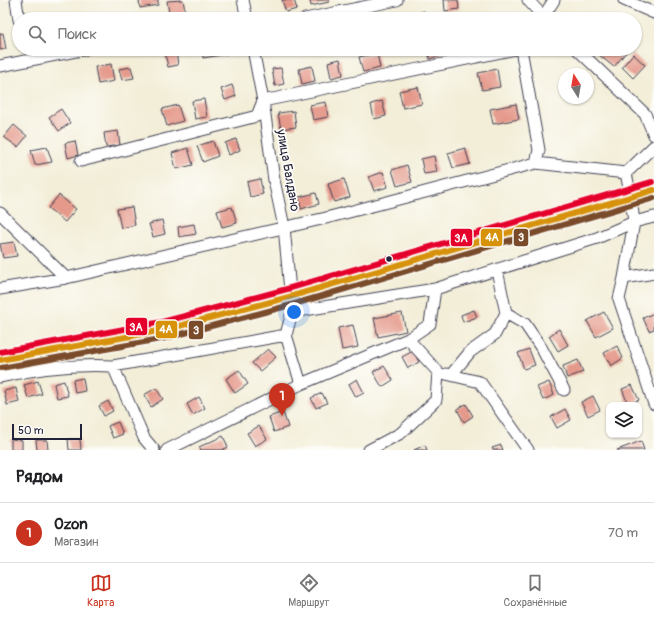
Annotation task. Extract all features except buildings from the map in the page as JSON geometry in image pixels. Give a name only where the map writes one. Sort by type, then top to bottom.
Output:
[{"type":"main road","points":[[0,360],[291,305],[654,190]]},
{"type":"street","points":[[16,0],[18,12]]},
{"type":"street","points":[[243,0],[246,12]]},
{"type":"street","points":[[339,12],[397,0]]},
{"type":"street","points":[[528,0],[538,12]]},
{"type":"street","points":[[547,12],[554,0]]},
{"type":"street","points":[[626,0],[654,13]]},
{"type":"street","points":[[0,66],[20,56]]},
{"type":"street","name":"улица Балдано","points":[[254,56],[263,102],[274,180],[284,227],[291,305],[286,335]]},
{"type":"street","points":[[81,161],[257,116],[263,102],[483,56]]},
{"type":"street","points":[[522,56],[539,150],[536,164]]},
{"type":"street","points":[[584,56],[645,114],[654,135]]},
{"type":"street","points":[[0,289],[66,278],[326,218],[536,164],[626,173],[654,146]]},
{"type":"street","points":[[626,173],[634,222],[619,299],[654,404]]},
{"type":"street","points":[[0,213],[66,278]]},
{"type":"street","points":[[291,305],[435,289],[597,238],[634,222],[654,216]]},
{"type":"street","points":[[451,375],[470,352],[495,334],[506,313],[497,270]]},
{"type":"street","points":[[624,278],[654,273]]},
{"type":"street","points":[[167,450],[301,384],[408,339],[430,324],[435,289]]},
{"type":"street","points":[[506,313],[525,324],[542,349],[564,390]]},
{"type":"street","points":[[0,377],[36,369],[89,365],[113,366],[286,335],[301,384]]},
{"type":"street","points":[[408,339],[438,372],[480,382],[528,450]]},
{"type":"street","points":[[113,366],[144,438],[154,450]]},
{"type":"street","points":[[369,450],[400,433],[436,400],[438,372]]},
{"type":"transit line","name":"3А","points":[[0,352],[162,322],[287,289],[652,182]]},
{"type":"transit line","name":"4А","points":[[0,360],[164,330],[289,297],[654,190]]},
{"type":"transit line","name":"3","points":[[1,368],[166,338],[291,305],[654,198]]},
{"type":"place","name":"Ozon","points":[[282,416]]}]
